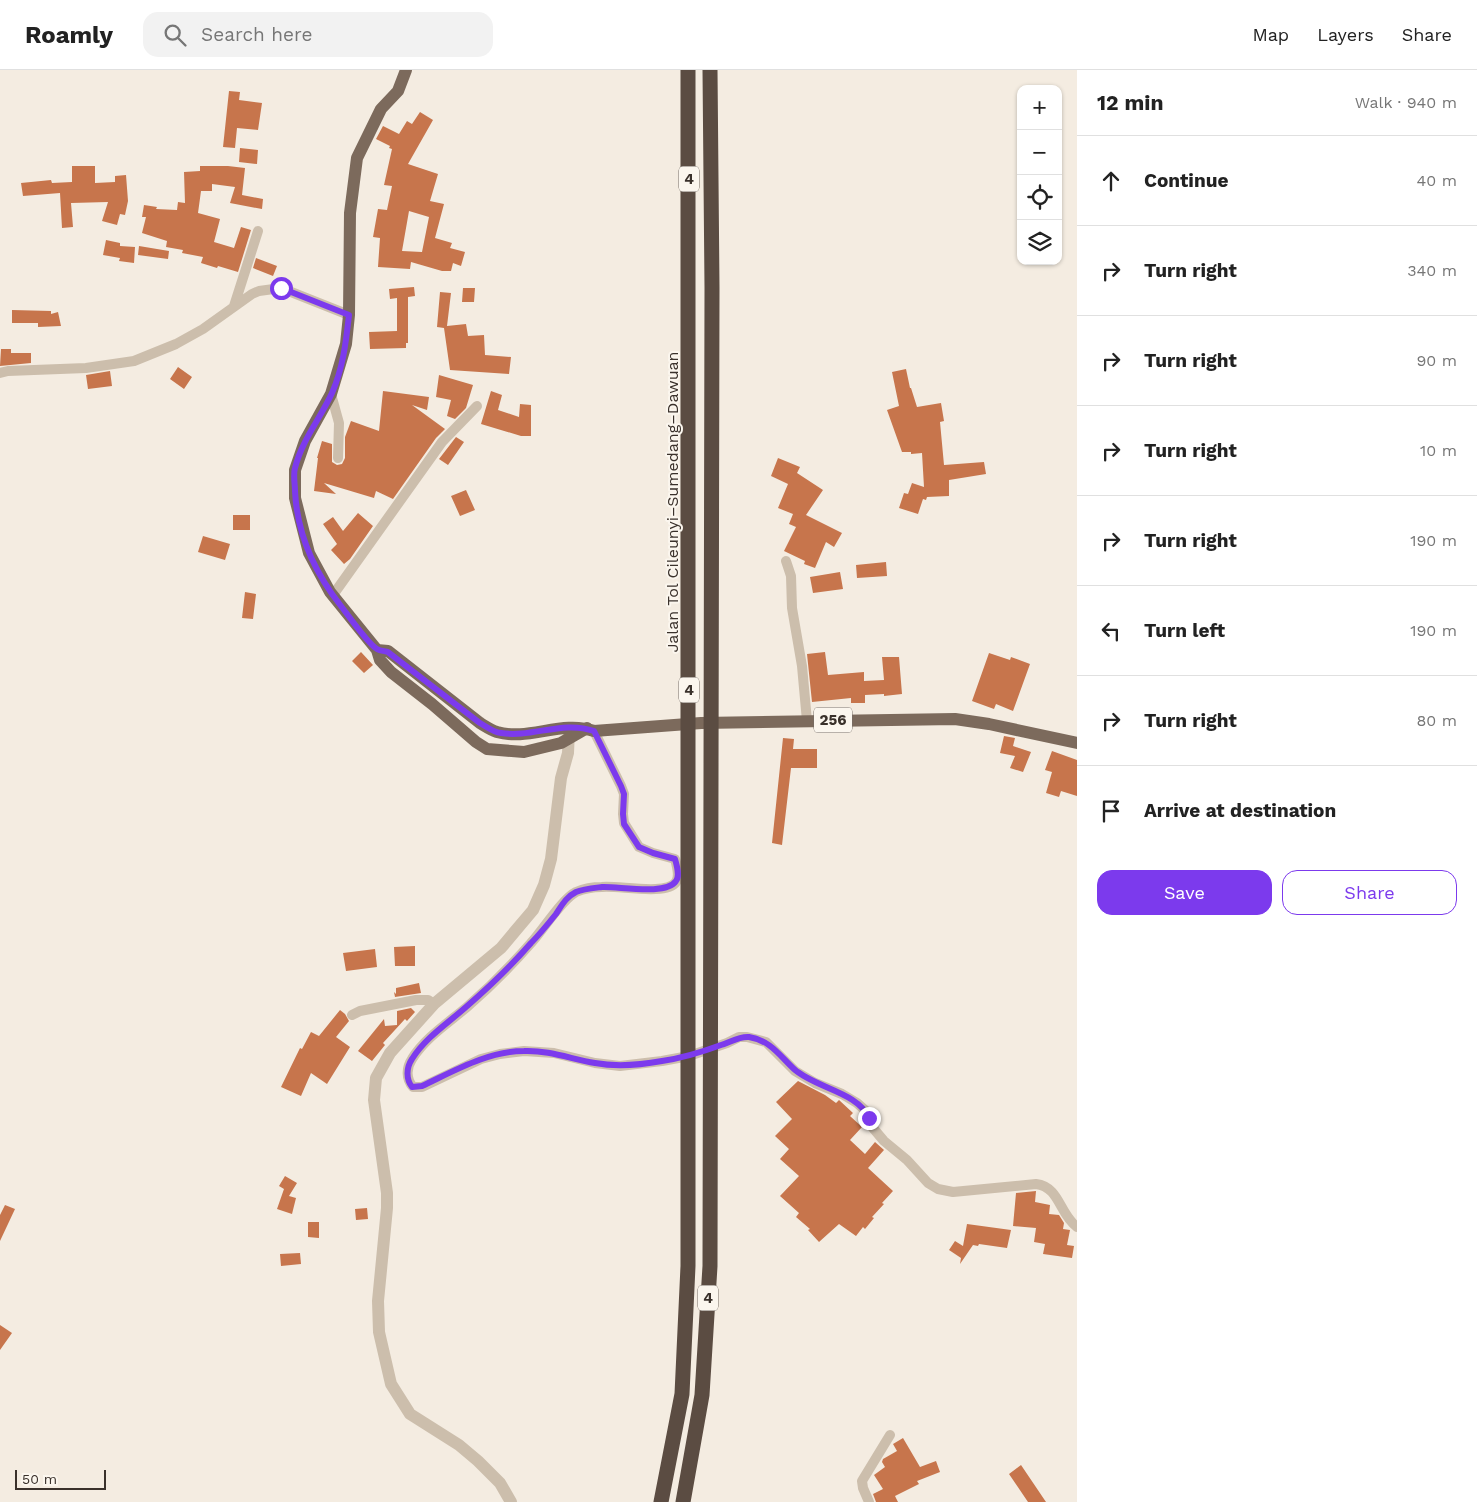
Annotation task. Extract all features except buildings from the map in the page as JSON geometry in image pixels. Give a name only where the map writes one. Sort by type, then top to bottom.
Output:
[{"type":"highway","name":"Jalan Tol Cileunyi–Sumedang–Dawuan","points":[[661,1502],[682,1394],[688,1266],[688,70]]},
{"type":"highway","name":"4","points":[[683,1502],[702,1395],[710,1266],[712,288],[710,70]]},
{"type":"main road","name":"256","points":[[406,70],[398,91],[381,109],[357,158],[350,213],[349,315],[346,344],[331,394],[305,441],[294,470],[295,498],[303,533],[309,553],[333,595],[378,650],[380,660],[391,672],[476,742],[488,749],[524,752],[561,742],[569,732]]},
{"type":"main road","name":"256","points":[[378,650],[388,652],[480,723],[502,733],[569,732],[701,723],[955,719],[989,724],[1077,743]]},
{"type":"street","points":[[234,306],[258,231]]},
{"type":"street","points":[[0,373],[8,370],[86,368],[134,361],[176,344],[203,330],[234,306],[259,291],[281,288],[349,315]]},
{"type":"street","points":[[331,394],[338,424],[338,458]]},
{"type":"street","points":[[333,595],[442,442],[477,406]]},
{"type":"street","points":[[786,561],[791,576],[792,608],[802,663],[807,721]]},
{"type":"street","points":[[591,729],[624,794],[624,824],[639,847],[675,859],[678,872],[676,881],[669,887],[651,889],[602,887],[577,892],[564,900],[557,912],[535,939],[508,968],[426,1041],[407,1070],[412,1087],[422,1086],[480,1059],[500,1054],[524,1051],[554,1053],[595,1063],[620,1066],[689,1056],[739,1038],[757,1039],[766,1042],[796,1071],[815,1083],[858,1103],[866,1111],[878,1134],[933,1186],[943,1191],[953,1192],[1036,1184],[1045,1186],[1051,1190],[1065,1214],[1077,1226]]},
{"type":"street","points":[[511,1502],[500,1483],[478,1461],[459,1445],[414,1418],[391,1384],[379,1332],[378,1301],[388,1208],[374,1088],[376,1078],[390,1053],[434,1004],[501,948],[533,910],[544,886],[551,859],[561,778],[568,753],[569,732]]},
{"type":"street","points":[[352,1015],[360,1011],[416,1000],[428,1000],[434,1004]]},
{"type":"street","points":[[869,1502],[862,1481],[890,1435]]},
{"type":"route","points":[[281,288],[349,315],[346,344],[337,378],[331,394],[305,441],[294,470],[295,498],[303,533],[309,553],[330,592],[378,650],[388,652],[480,723],[494,731],[518,734],[569,727],[587,728],[594,731],[624,794],[624,824],[639,847],[675,859],[677,865],[676,881],[669,887],[651,889],[602,887],[577,892],[564,900],[557,912],[535,939],[508,968],[426,1041],[407,1070],[412,1087],[422,1086],[480,1059],[500,1054],[524,1051],[554,1053],[595,1063],[620,1066],[689,1056],[739,1038],[747,1037],[766,1042],[796,1071],[815,1083],[858,1103],[866,1111],[869,1118]]}]
